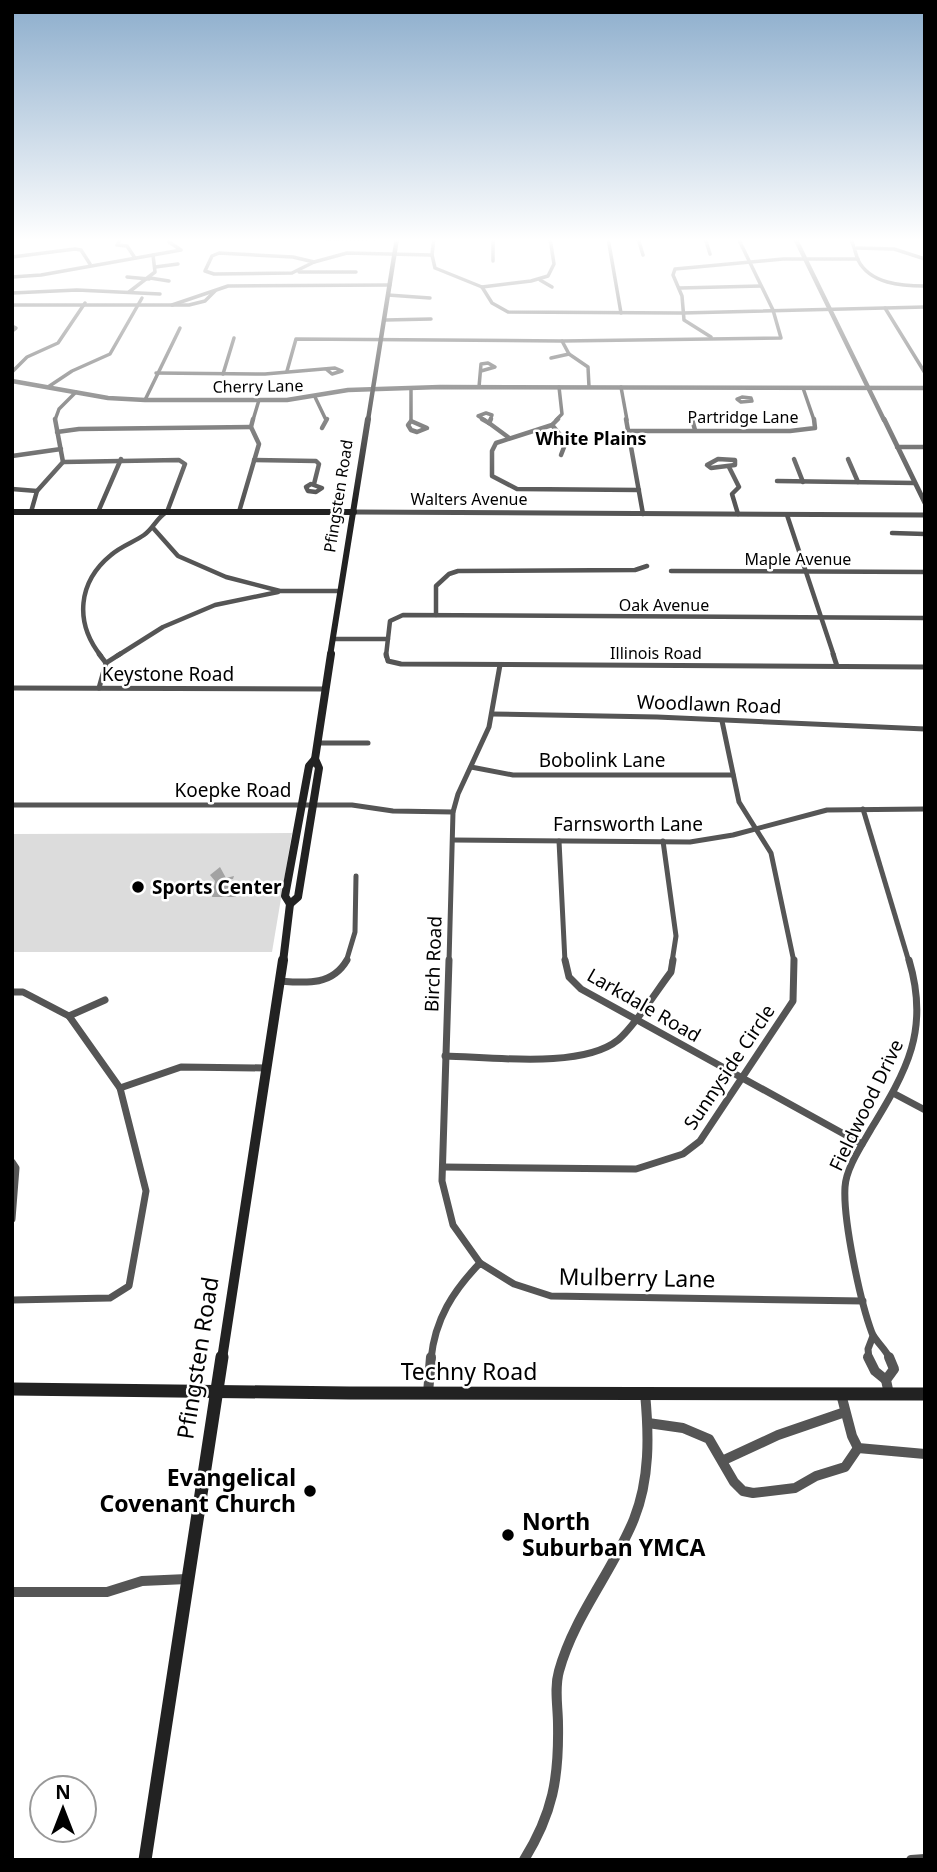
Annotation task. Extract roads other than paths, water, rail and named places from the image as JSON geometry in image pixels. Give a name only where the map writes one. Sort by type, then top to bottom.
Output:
[{"type":"main road","name":"Pfingsten Road","points":[[290,904],[298,897],[307,845],[319,768],[315,759],[325,689],[384,325]]},
{"type":"main road","name":"Walters Avenue","points":[[12,512],[354,512]]},
{"type":"main road","name":"Pfingsten Road","points":[[145,1860],[279,981],[290,904],[285,896],[309,766],[315,759]]},
{"type":"main road","points":[[295,845],[307,845]]},
{"type":"main road","name":"Techny Road","points":[[12,1389],[925,1394]]},
{"type":"street","points":[[12,372],[27,357],[58,343],[70,325]]},
{"type":"street","points":[[48,387],[72,371],[110,354],[126,325]]},
{"type":"street","points":[[689,325],[710,337]]},
{"type":"street","points":[[287,371],[296,339],[562,341],[781,338],[776,325]]},
{"type":"street","points":[[837,325],[925,503]]},
{"type":"street","points":[[896,325],[925,373]]},
{"type":"street","points":[[145,400],[180,328]]},
{"type":"street","points":[[223,374],[234,338]]},
{"type":"street","points":[[562,341],[569,354],[588,367],[589,387]]},
{"type":"street","points":[[551,358],[569,354]]},
{"type":"street","points":[[156,373],[223,374],[326,369]]},
{"type":"street","points":[[479,387],[481,371]]},
{"type":"street","name":"Cherry Lane","points":[[12,381],[116,399],[145,400],[259,400],[315,397],[348,390],[479,387],[925,388]]},
{"type":"street","points":[[559,387],[562,414],[552,425],[496,443],[492,451],[492,476],[517,489],[639,490]]},
{"type":"street","points":[[621,387],[643,514]]},
{"type":"street","points":[[741,387],[744,397]]},
{"type":"street","name":"Partridge Lane","points":[[629,430],[790,431],[815,428],[813,409],[803,388]]},
{"type":"street","points":[[411,389],[411,421]]},
{"type":"street","points":[[63,462],[54,416],[63,402],[76,392]]},
{"type":"street","points":[[315,397],[327,418],[322,428]]},
{"type":"street","points":[[239,512],[259,444],[251,427],[259,400]]},
{"type":"street","points":[[691,417],[695,430]]},
{"type":"street","points":[[489,423],[508,438]]},
{"type":"street","points":[[552,425],[566,442],[561,455]]},
{"type":"street","points":[[57,432],[79,429],[251,427]]},
{"type":"street","points":[[897,447],[925,447]]},
{"type":"street","points":[[12,456],[61,449]]},
{"type":"street","points":[[98,512],[121,459]]},
{"type":"street","points":[[31,512],[37,491],[63,462],[121,459],[183,461],[185,464],[167,512],[159,516],[154,529],[111,555],[85,583],[81,618],[89,645],[106,663]]},
{"type":"street","points":[[718,459],[735,460],[735,465],[729,467],[711,468],[707,465],[718,459]]},
{"type":"street","points":[[794,459],[803,482]]},
{"type":"street","points":[[848,459],[858,482]]},
{"type":"street","points":[[254,460],[316,461],[319,464],[314,484]]},
{"type":"street","points":[[729,467],[739,487],[732,494],[738,514]]},
{"type":"street","points":[[777,481],[915,483]]},
{"type":"street","points":[[12,489],[37,491]]},
{"type":"street","name":"Walters Avenue","points":[[354,512],[925,515]]},
{"type":"street","points":[[787,515],[837,666]]},
{"type":"street","points":[[154,529],[178,556],[226,577],[280,591]]},
{"type":"street","points":[[892,533],[925,534]]},
{"type":"street","points":[[436,615],[436,586],[449,574],[458,571],[635,570],[647,566]]},
{"type":"street","name":"Maple Avenue","points":[[671,571],[925,572]]},
{"type":"street","points":[[99,688],[106,663],[163,627],[215,605],[280,591],[340,592]]},
{"type":"street","name":"Oak Avenue","points":[[388,639],[390,621],[403,615],[925,618]]},
{"type":"street","points":[[333,639],[388,639]]},
{"type":"street","name":"Illinois Road","points":[[388,639],[388,661],[401,664],[925,667]]},
{"type":"street","name":"Birch Road","points":[[480,1263],[458,1237],[443,1189],[453,812],[459,786],[482,747],[492,714],[500,665]]},
{"type":"street","name":"Keystone Road","points":[[12,688],[325,689]]},
{"type":"street","name":"Woodlawn Road","points":[[492,714],[774,722],[845,729],[925,729]]},
{"type":"street","name":"Sunnyside Circle","points":[[443,1167],[636,1169],[665,1161],[683,1154],[699,1141],[743,1080],[793,1000],[792,943],[771,853],[738,802],[722,721]]},
{"type":"street","points":[[317,743],[368,743]]},
{"type":"street","name":"Bobolink Lane","points":[[471,766],[513,775],[733,775]]},
{"type":"street","name":"Koepke Road","points":[[12,806],[352,805],[393,811],[453,812]]},
{"type":"street","name":"Fieldwood Drive","points":[[863,809],[917,987],[917,1035],[893,1093],[862,1144],[845,1184],[846,1215],[863,1301],[873,1336],[885,1348],[894,1369],[886,1380],[889,1394]]},
{"type":"street","name":"Farnsworth Lane","points":[[453,840],[712,839],[827,810],[925,809]]},
{"type":"street","name":"Larkdale Road","points":[[559,841],[563,953],[569,977],[581,989],[862,1144]]},
{"type":"street","points":[[445,1056],[564,1058],[595,1053],[620,1039],[671,972],[676,936],[663,841]]},
{"type":"street","points":[[279,981],[312,982],[335,977],[346,967],[351,954],[358,895],[356,876]]},
{"type":"street","points":[[12,992],[23,992],[69,1016],[120,1088],[146,1191],[129,1286],[110,1298],[12,1300]]},
{"type":"street","points":[[69,1016],[105,1000]]},
{"type":"street","points":[[120,1088],[181,1067],[266,1068]]},
{"type":"street","points":[[893,1093],[925,1110]]},
{"type":"street","points":[[12,1162],[16,1168],[12,1219]]},
{"type":"street","points":[[428,1393],[431,1345],[442,1307],[458,1283],[480,1263]]},
{"type":"street","name":"Mulberry Lane","points":[[480,1263],[518,1288],[551,1296],[863,1301]]},
{"type":"street","name":"Fieldwood Drive","points":[[873,1336],[867,1351],[870,1366],[876,1375],[886,1380]]},
{"type":"street","points":[[524,1860],[550,1816],[557,1787],[558,1673],[581,1617],[635,1517],[646,1469],[648,1423],[645,1393]]},
{"type":"street","points":[[841,1394],[852,1436],[858,1448]]},
{"type":"street","points":[[724,1460],[778,1435],[845,1412]]},
{"type":"street","points":[[648,1423],[684,1428],[709,1439],[738,1486],[743,1491],[753,1493],[795,1488],[816,1476],[845,1467],[858,1448]]},
{"type":"street","points":[[858,1448],[925,1454]]},
{"type":"street","points":[[12,1592],[107,1592],[142,1581],[189,1579]]},
{"type":"street","points":[[911,1860],[925,1859]]},
{"type":"place","name":"Sports Center","points":[[138,887]]},
{"type":"place","name":"Evangelical Covenant Church","points":[[310,1491]]},
{"type":"place","name":"North Suburban YMCA","points":[[508,1535]]},
{"type":"district","name":"White Plains","points":[[591,439]]}]
